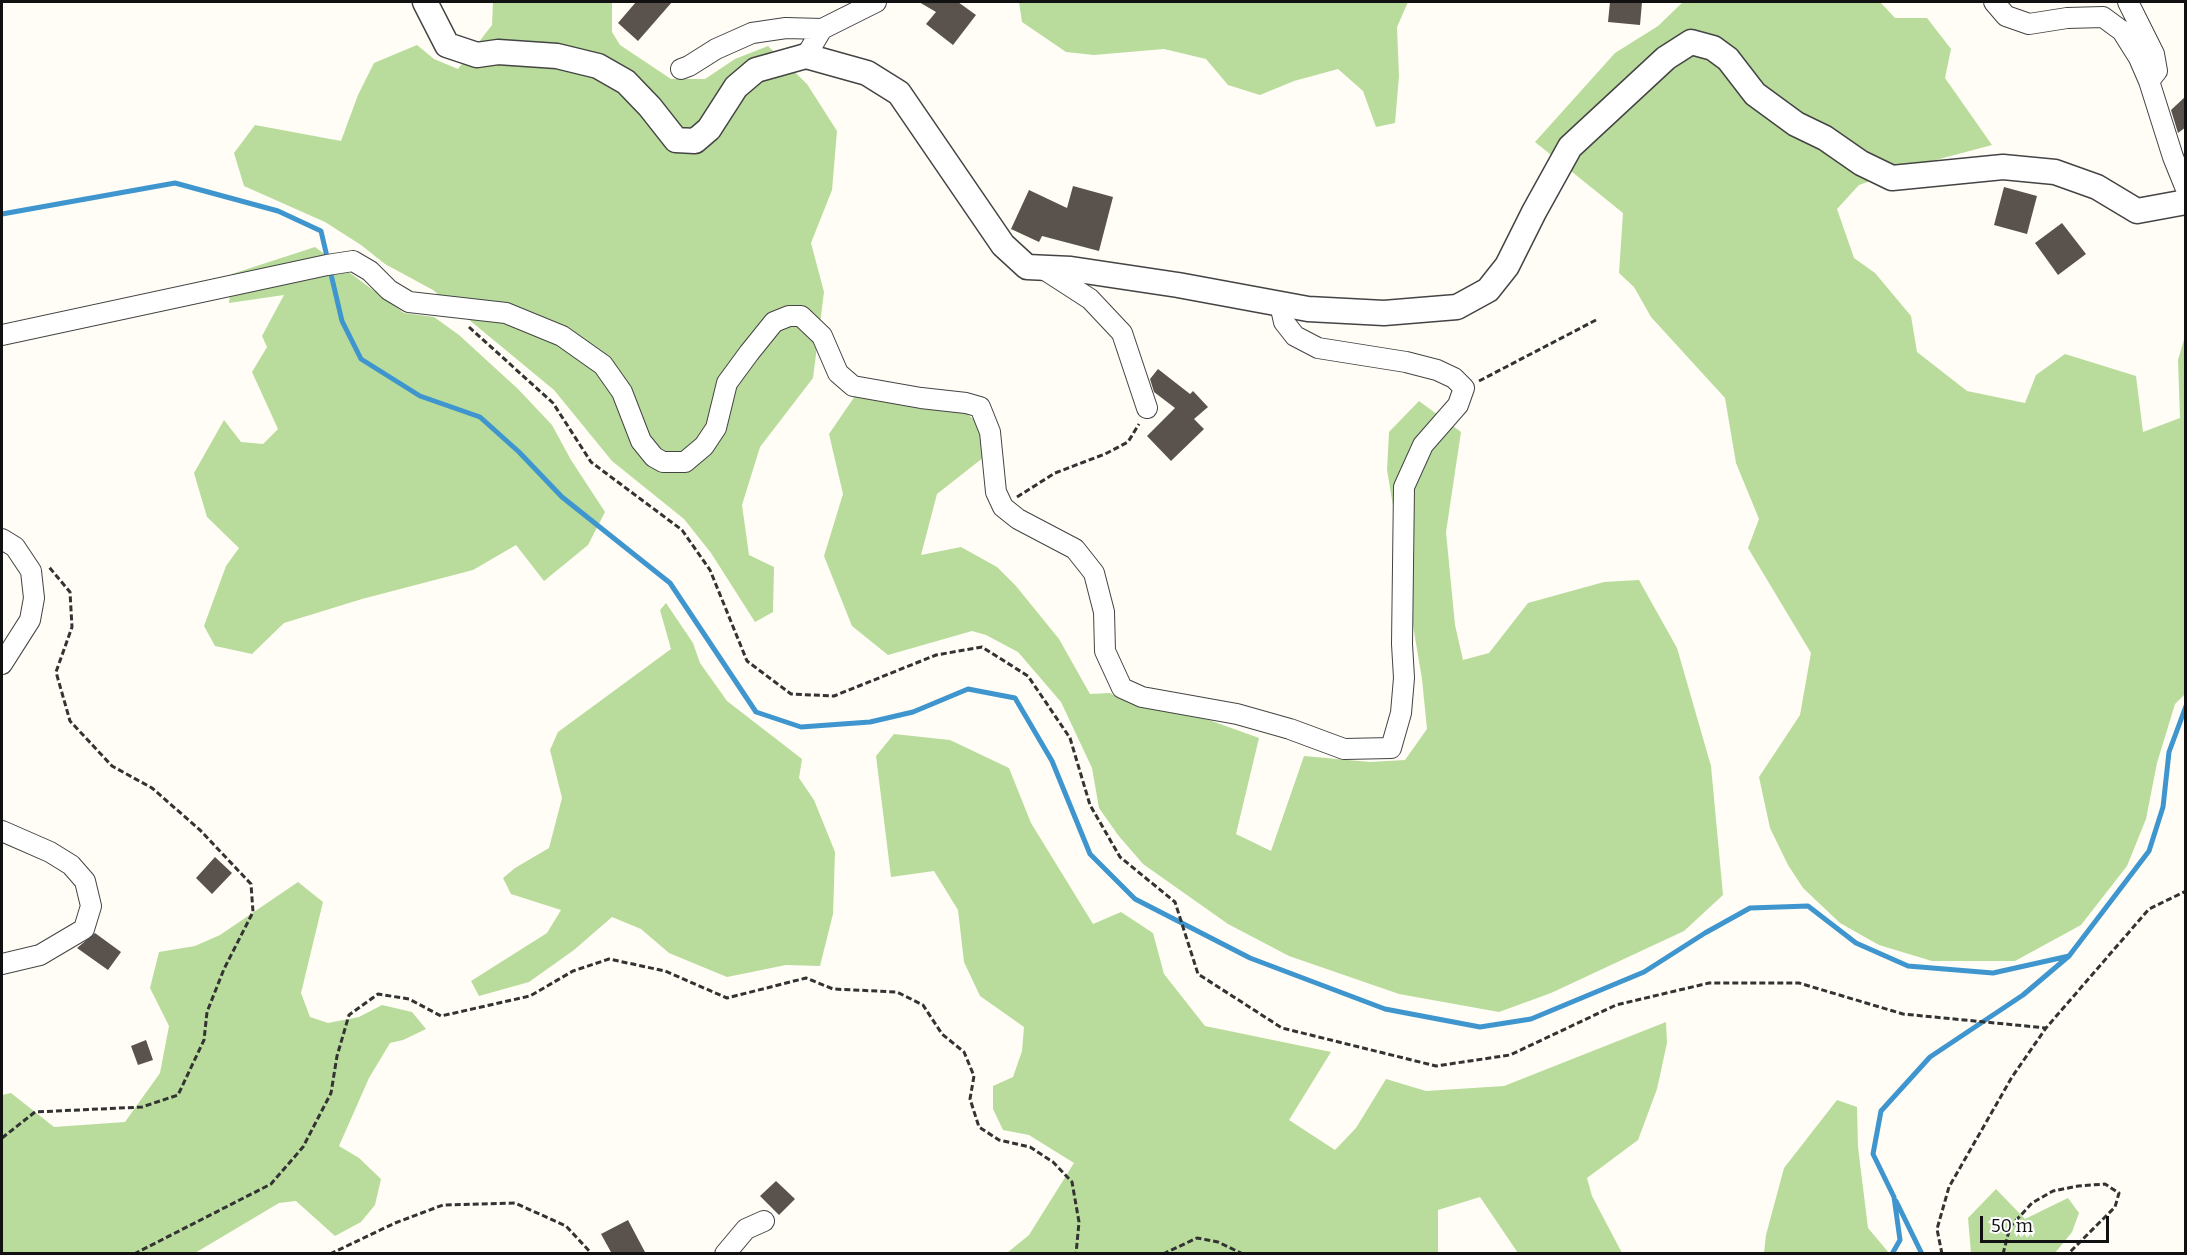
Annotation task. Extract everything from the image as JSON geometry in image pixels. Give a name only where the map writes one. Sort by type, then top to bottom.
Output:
[{"type":"street","points":[[425,2],[447,45],[477,55],[498,52],[557,56],[598,66],[626,82],[650,106],[676,140],[695,141],[709,129],[736,87],[756,70],[806,56],[867,73],[899,93],[1003,245],[1026,267],[1040,266],[1178,285],[1308,309],[1384,313],[1457,307],[1488,290],[1507,266],[1570,147],[1666,58],[1691,42],[1713,48],[1728,59],[1755,94],[1796,124],[1825,138],[1860,162],[1892,178],[2002,167],[2055,172],[2097,187],[2138,211],[2186,202]]},
{"type":"street","points":[[681,69],[716,49],[752,33],[786,28],[822,29],[876,2]]},
{"type":"street","points":[[1994,2],[2006,16],[2029,24],[2067,18],[2103,17],[2122,31],[2139,58],[2149,81],[2173,158],[2186,189]]},
{"type":"street","points":[[2128,2],[2154,54],[2157,71],[2149,81]]},
{"type":"street","points":[[806,56],[822,29]]},
{"type":"street","points":[[2,334],[353,261],[370,271],[389,290],[410,302],[506,313],[561,336],[603,365],[622,392],[641,441],[654,457],[663,462],[685,462],[704,446],[716,428],[727,383],[748,353],[774,322],[789,316],[801,316],[822,336],[838,373],[853,386],[980,407],[990,432],[996,492],[1003,507],[1018,519],[1075,549],[1094,573],[1104,612],[1105,651],[1122,688],[1142,697],[1237,714],[1290,729],[1344,749],[1391,748],[1401,713],[1404,678],[1402,644],[1404,487],[1423,445],[1458,405],[1464,388],[1454,378],[1437,370],[1406,362],[1318,348],[1295,336],[1284,322],[1280,304]]},
{"type":"street","points":[[1040,266],[1090,299],[1122,333],[1147,408]]},
{"type":"street","points":[[2,538],[15,548],[31,571],[34,598],[30,620],[2,664]]},
{"type":"street","points":[[2,831],[50,852],[71,865],[85,881],[91,906],[84,928],[40,955],[2,964]]},
{"type":"street","points":[[725,1254],[746,1229],[764,1221]]},
{"type":"path","points":[[446,306],[553,403],[591,462],[682,530],[710,570],[747,661],[791,694],[834,696],[936,655],[982,647],[1028,676],[1070,738],[1090,805],[1120,857],[1175,902],[1198,974],[1282,1028],[1436,1066],[1510,1055],[1616,1005],[1709,983],[1799,983],[1903,1014],[2046,1028]]},
{"type":"path","points":[[1464,388],[1596,320]]},
{"type":"path","points":[[1003,507],[1055,472],[1106,454],[1128,442],[1147,408]]},
{"type":"path","points":[[2,1138],[35,1112],[142,1107],[178,1095],[204,1040],[207,1012],[224,969],[253,912],[251,885],[207,838],[152,788],[112,766],[70,721],[56,672],[72,627],[70,592],[48,565]]},
{"type":"path","points":[[1942,1254],[1936,1229],[1949,1187],[2012,1077],[2046,1028],[2149,909],[2186,891]]},
{"type":"path","points":[[134,1254],[271,1184],[303,1147],[331,1093],[337,1056],[349,1015],[378,994],[410,999],[441,1016],[530,996],[573,971],[609,959],[665,970],[727,998],[806,978],[833,989],[897,992],[923,1005],[942,1034],[964,1052],[974,1076],[970,1099],[979,1127],[999,1140],[1030,1147],[1053,1162],[1072,1182],[1079,1222],[1076,1254]]},
{"type":"path","points":[[2003,1254],[2010,1227],[2032,1203],[2054,1191],[2104,1184],[2119,1192],[2115,1207],[2068,1254]]},
{"type":"path","points":[[330,1254],[395,1223],[443,1205],[515,1203],[566,1226],[592,1254]]},
{"type":"path","points":[[1163,1254],[1197,1238],[1218,1242],[1243,1254]]},
{"type":"green space","points":[[493,2],[612,2],[612,32],[620,45],[671,79],[705,79],[735,59],[768,46],[807,84],[837,131],[832,190],[811,243],[824,292],[813,378],[760,447],[742,505],[749,555],[774,567],[773,612],[755,622],[711,553],[684,519],[612,461],[554,390],[433,290],[385,264],[361,245],[325,222],[244,186],[234,153],[255,125],[341,141],[358,95],[374,63],[417,45],[434,59],[458,69],[492,25]]},
{"type":"green space","points":[[1019,2],[1408,2],[1397,27],[1399,76],[1395,123],[1376,127],[1363,91],[1338,69],[1294,81],[1260,95],[1228,85],[1206,59],[1164,49],[1094,55],[1066,52],[1022,22]]},
{"type":"green space","points":[[1683,2],[1880,2],[1895,18],[1927,18],[1951,49],[1945,78],[1992,145],[1913,166],[1859,185],[1837,209],[1854,258],[1875,273],[1911,316],[1917,352],[1967,391],[2025,403],[2036,375],[2065,354],[2136,376],[2143,432],[2180,418],[2178,360],[2185,336],[2185,694],[2175,704],[2157,763],[2146,819],[2127,866],[2081,925],[2015,961],[1932,961],[1879,945],[1840,923],[1803,888],[1788,865],[1770,828],[1759,777],[1800,715],[1811,653],[1748,548],[1759,519],[1736,463],[1725,398],[1651,317],[1634,287],[1619,273],[1623,213],[1535,142],[1615,53],[1658,26]]},
{"type":"green space","points":[[315,247],[404,313],[434,317],[459,335],[518,389],[552,425],[571,460],[605,512],[588,545],[544,581],[516,545],[473,570],[362,599],[284,623],[252,654],[215,646],[204,626],[226,566],[239,548],[207,517],[194,473],[224,420],[241,442],[263,444],[278,429],[252,372],[267,347],[262,336],[284,295],[229,303],[232,274]]},
{"type":"green space","points":[[855,396],[960,409],[979,423],[984,457],[937,494],[921,555],[961,547],[997,567],[1016,586],[1059,639],[1090,694],[1110,693],[1129,703],[1209,720],[1259,738],[1236,834],[1271,851],[1304,756],[1370,762],[1405,760],[1427,729],[1422,679],[1387,470],[1389,432],[1419,401],[1461,432],[1446,532],[1455,625],[1463,660],[1489,653],[1528,603],[1604,582],[1639,580],[1677,648],[1711,766],[1723,895],[1684,931],[1551,993],[1499,1012],[1399,994],[1289,956],[1228,924],[1143,864],[1118,835],[1099,808],[1092,768],[1061,702],[1018,652],[986,635],[972,631],[888,655],[852,626],[824,556],[843,494],[829,434]]},
{"type":"green space","points":[[666,603],[693,643],[700,663],[727,701],[802,759],[799,778],[814,800],[835,852],[833,914],[820,966],[786,965],[727,977],[669,953],[641,929],[612,917],[574,950],[529,982],[479,996],[471,981],[547,933],[561,910],[511,894],[503,878],[515,868],[549,848],[562,798],[550,750],[558,732],[671,649],[660,610]]},
{"type":"green space","points":[[894,734],[950,740],[1009,768],[1031,823],[1093,924],[1121,912],[1153,933],[1164,974],[1205,1026],[1331,1052],[1289,1120],[1335,1150],[1356,1128],[1386,1079],[1426,1091],[1504,1086],[1666,1022],[1667,1043],[1657,1089],[1638,1140],[1587,1178],[1592,1196],[1622,1253],[1518,1253],[1480,1197],[1438,1210],[1438,1253],[1007,1253],[1029,1235],[1074,1163],[1029,1135],[1003,1130],[993,1109],[993,1086],[1013,1077],[1022,1051],[1024,1027],[980,996],[964,962],[958,910],[934,871],[891,877],[876,756]]},
{"type":"green space","points":[[298,882],[323,902],[301,993],[310,1017],[328,1023],[359,1017],[382,1005],[412,1012],[426,1029],[403,1040],[390,1043],[369,1078],[339,1146],[359,1158],[381,1179],[375,1205],[361,1222],[335,1236],[296,1201],[279,1203],[195,1253],[2,1253],[2,1095],[11,1093],[54,1127],[125,1122],[160,1073],[169,1026],[150,988],[159,952],[195,946],[220,935]]},
{"type":"green space","points":[[1837,1100],[1857,1107],[1858,1147],[1868,1228],[1889,1253],[1764,1253],[1766,1235],[1784,1168]]},
{"type":"green space","points":[[1996,1189],[2025,1219],[2068,1198],[2079,1213],[2072,1232],[2055,1253],[1971,1253],[1968,1218]]},
{"type":"building","points":[[636,2],[672,2],[638,41],[618,23]]},
{"type":"building","points":[[919,2],[958,2],[976,15],[953,45],[926,24],[936,12]]},
{"type":"building","points":[[1610,2],[1642,2],[1640,25],[1608,22]]},
{"type":"building","points":[[2186,96],[2186,127],[2178,133],[2171,110]]},
{"type":"building","points":[[1073,186],[1113,197],[1099,251],[1042,236],[1039,242],[1011,229],[1029,190],[1067,208]]},
{"type":"building","points":[[2004,187],[2037,196],[2027,234],[1994,225]]},
{"type":"building","points":[[2062,223],[2086,254],[2058,275],[2035,243]]},
{"type":"building","points":[[1158,369],[1190,394],[1193,391],[1208,407],[1194,419],[1204,429],[1171,461],[1147,436],[1175,408],[1154,392],[1150,379]]},
{"type":"building","points":[[215,857],[232,873],[212,894],[196,878]]},
{"type":"building","points":[[95,933],[121,952],[108,970],[77,948]]},
{"type":"building","points":[[146,1040],[153,1060],[138,1065],[131,1046]]},
{"type":"building","points":[[776,1181],[795,1199],[779,1215],[760,1196]]},
{"type":"building","points":[[628,1220],[646,1254],[612,1254],[601,1234]]},
{"type":"waterway","points":[[2,214],[175,183],[278,211],[321,231],[328,261]]},
{"type":"waterway","points":[[330,270],[342,321],[361,359],[420,396],[480,417],[519,452],[562,497],[670,583],[756,712],[801,727],[870,722],[913,712],[968,689],[1015,698],[1052,761],[1090,854],[1135,899],[1250,958],[1385,1009],[1480,1027],[1531,1019],[1644,972],[1705,933],[1750,908],[1808,906],[1856,943],[1908,966],[1993,973],[2069,956]]},
{"type":"waterway","points":[[1892,1254],[1900,1240],[1894,1197],[1873,1154],[1881,1111],[1930,1057],[2023,995],[2069,956],[2149,851],[2163,807],[2169,752],[2186,706]]},
{"type":"waterway","points":[[1896,1201],[1922,1254]]}]
